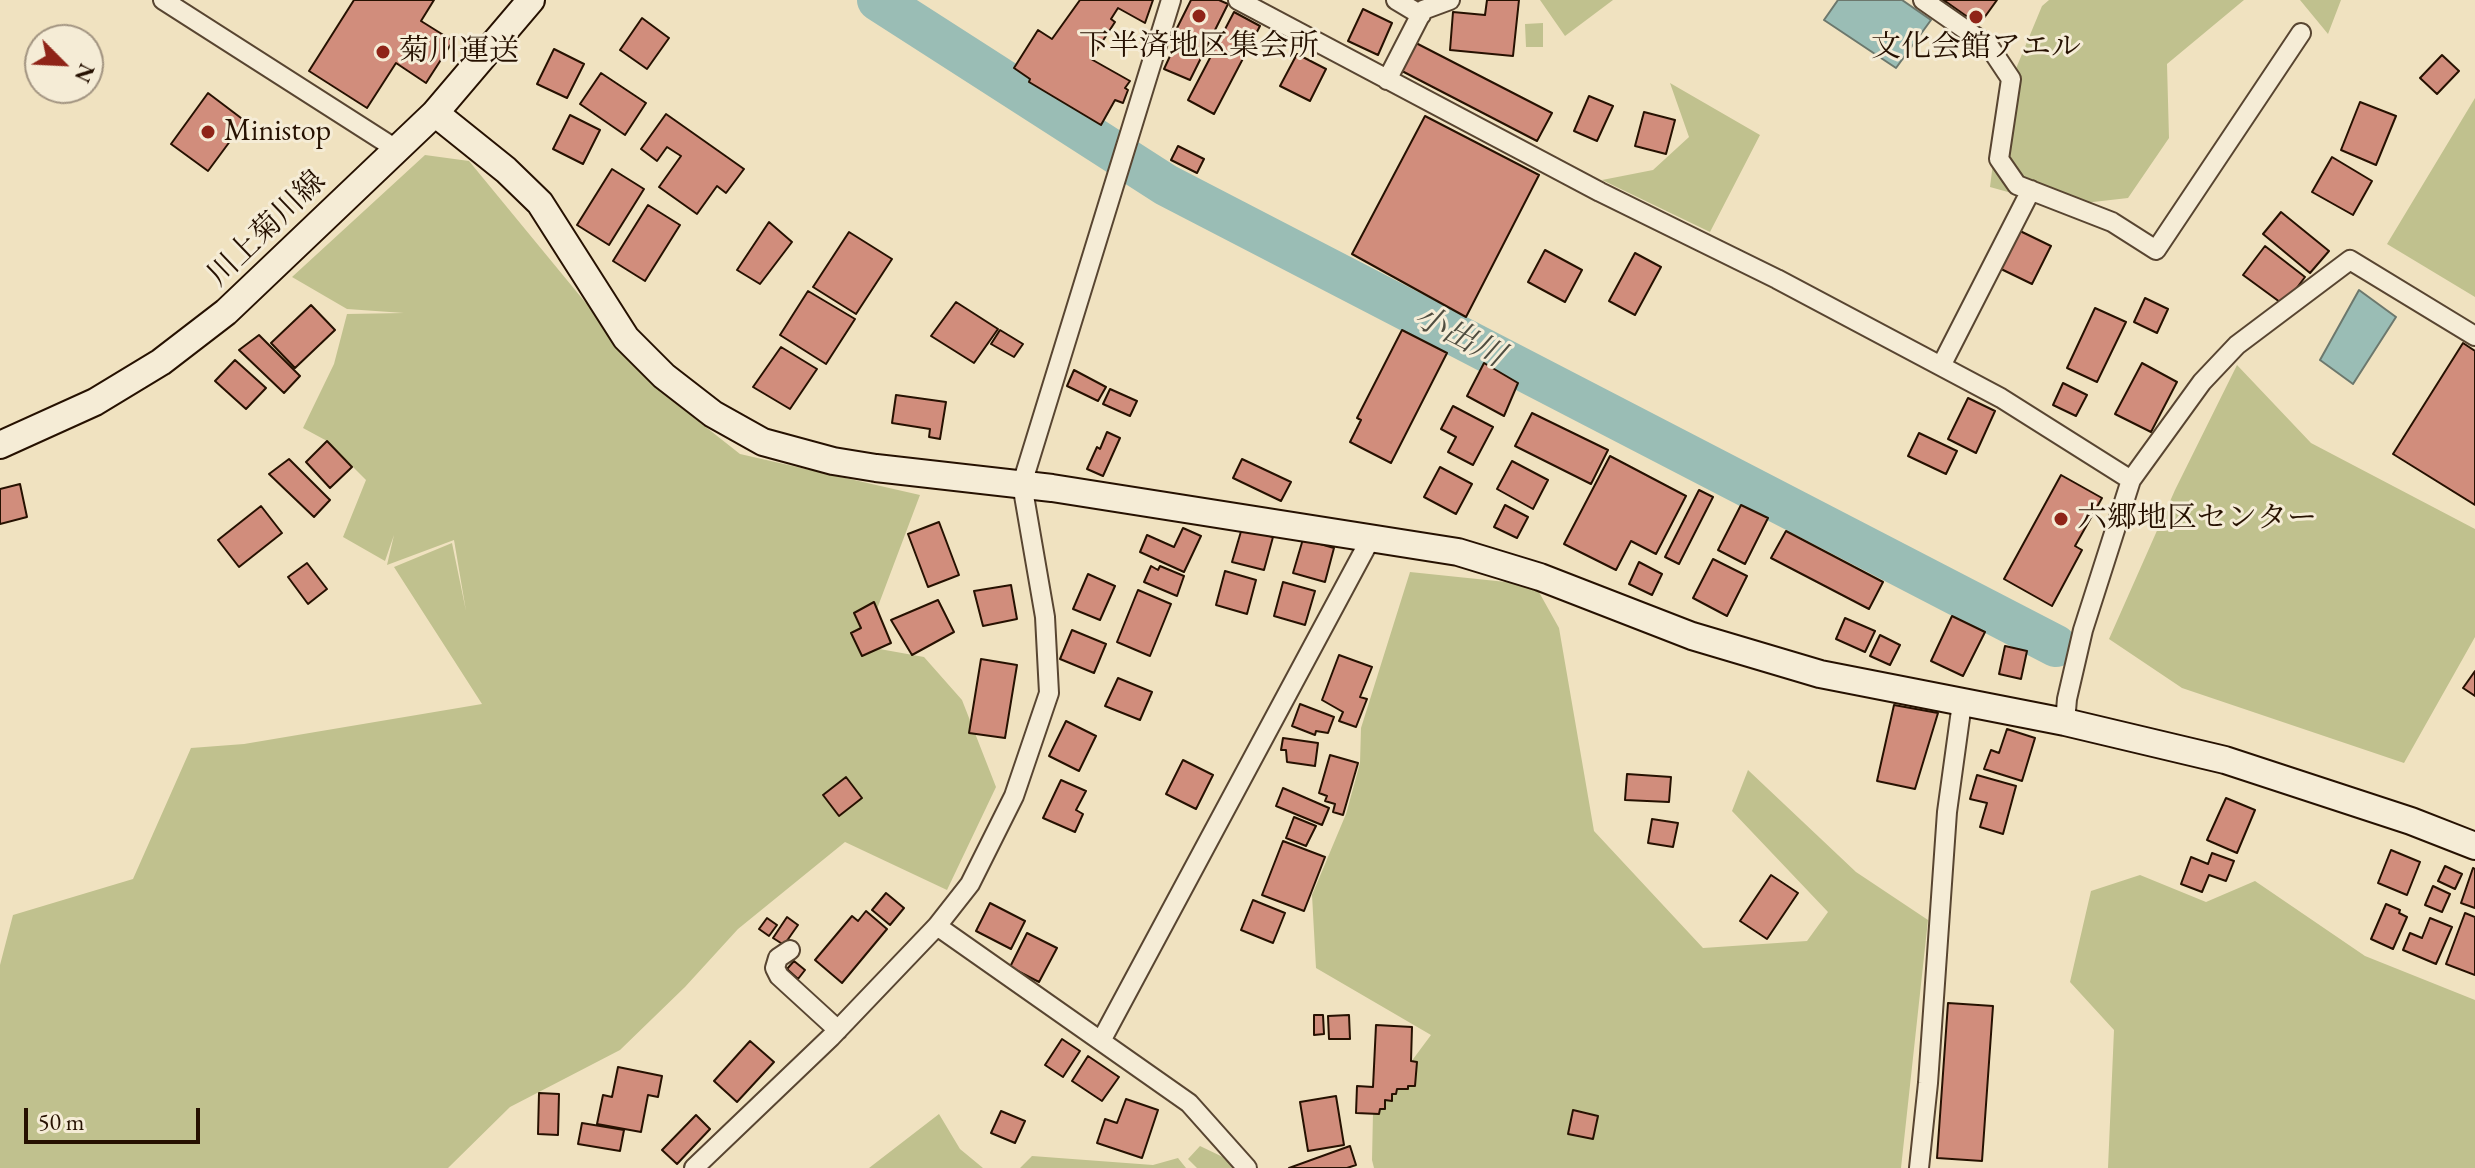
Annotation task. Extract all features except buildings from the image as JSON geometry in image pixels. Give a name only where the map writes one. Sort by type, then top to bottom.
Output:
[{"type":"street","points":[[163,0],[396,149]]},
{"type":"street","name":"川上菊川線","points":[[0,445],[95,402],[161,362],[226,312],[435,113],[531,0]]},
{"type":"street","points":[[694,1168],[838,1030],[937,926],[970,884],[1014,796],[1049,693],[1045,617],[1022,484],[1171,0]]},
{"type":"street","points":[[1238,0],[1600,192],[1777,279],[2001,398],[2131,480]]},
{"type":"street","points":[[1396,0],[1421,15]]},
{"type":"street","points":[[1387,80],[1423,10],[1450,0]]},
{"type":"street","points":[[1923,0],[1989,46],[2011,79],[1999,159],[2017,185],[2112,222],[2156,250],[2301,33]]},
{"type":"street","points":[[435,113],[506,170],[540,203],[626,338],[664,376],[713,414],[763,442],[833,461],[1022,484],[1458,552],[1527,573],[1692,636],[1820,674],[2065,722],[2225,760],[2411,821],[2475,846]]},
{"type":"street","points":[[1941,366],[2031,190]]},
{"type":"street","points":[[2065,722],[2067,699],[2083,630],[2131,480],[2202,382],[2237,345],[2350,260],[2475,336]]},
{"type":"street","points":[[1101,1041],[1371,538]]},
{"type":"street","points":[[1919,1168],[1947,812],[1962,703]]},
{"type":"street","points":[[937,926],[1189,1103],[1247,1168]]},
{"type":"street","points":[[790,950],[778,958],[775,968],[779,976],[838,1030]]},
{"type":"green space","points":[[1540,0],[1613,0],[1565,36]]},
{"type":"green space","points":[[2049,0],[2244,0],[2167,64],[2169,138],[2128,198],[2058,206],[1990,187],[2000,107],[2042,6]]},
{"type":"green space","points":[[2300,0],[2341,0],[2328,34]]},
{"type":"green space","points":[[1543,23],[1543,47],[1526,47],[1525,24]]},
{"type":"green space","points":[[1670,83],[1760,135],[1710,232],[1602,180],[1653,170],[1689,137]]},
{"type":"green space","points":[[2475,98],[2475,297],[2387,244]]},
{"type":"green space","points":[[425,155],[469,161],[655,387],[740,454],[920,495],[863,646],[924,657],[962,700],[996,787],[947,890],[845,842],[738,929],[685,987],[620,1050],[510,1107],[448,1168],[0,1168],[0,965],[13,915],[133,879],[191,748],[244,744],[482,704],[394,567],[452,543],[466,611],[454,540],[387,565],[394,535],[385,561],[343,537],[366,480],[327,441],[303,428],[334,364],[347,314],[404,313],[347,309],[292,277]]},
{"type":"green space","points":[[2237,365],[2311,443],[2475,529],[2475,637],[2404,763],[2182,688],[2109,639],[2175,490]]},
{"type":"green space","points":[[1410,572],[1535,585],[1559,628],[1594,831],[1703,948],[1807,941],[1828,912],[1732,811],[1748,770],[1856,872],[1928,920],[1901,1168],[1374,1168],[1373,1113],[1431,1035],[1316,968],[1312,895],[1346,814],[1360,763],[1361,728]]},
{"type":"green space","points":[[2140,875],[2206,902],[2255,881],[2365,956],[2475,1000],[2475,1168],[2108,1168],[2114,1030],[2070,982],[2091,891]]},
{"type":"green space","points":[[939,1114],[960,1149],[983,1168],[869,1168]]},
{"type":"green space","points":[[1200,1146],[1227,1159],[1234,1168],[1197,1168],[1188,1159]]},
{"type":"green space","points":[[1032,1156],[1153,1165],[1178,1158],[1186,1168],[1020,1168]]},
{"type":"water","points":[[1838,0],[1902,0],[1931,20],[1896,68],[1824,20]]},
{"type":"water","points":[[2359,290],[2396,317],[2353,384],[2320,360]]},
{"type":"waterway","name":"小出川","points":[[878,0],[1166,185],[2056,646]]},
{"type":"place","name":"下半済地区集会所","points":[[1199,16]]},
{"type":"place","name":"文化会館アエル","points":[[1976,17]]},
{"type":"place","name":"菊川運送","points":[[383,52]]},
{"type":"place","name":"Ministop","points":[[208,132]]},
{"type":"place","name":"六郷地区センター","points":[[2061,519]]}]
